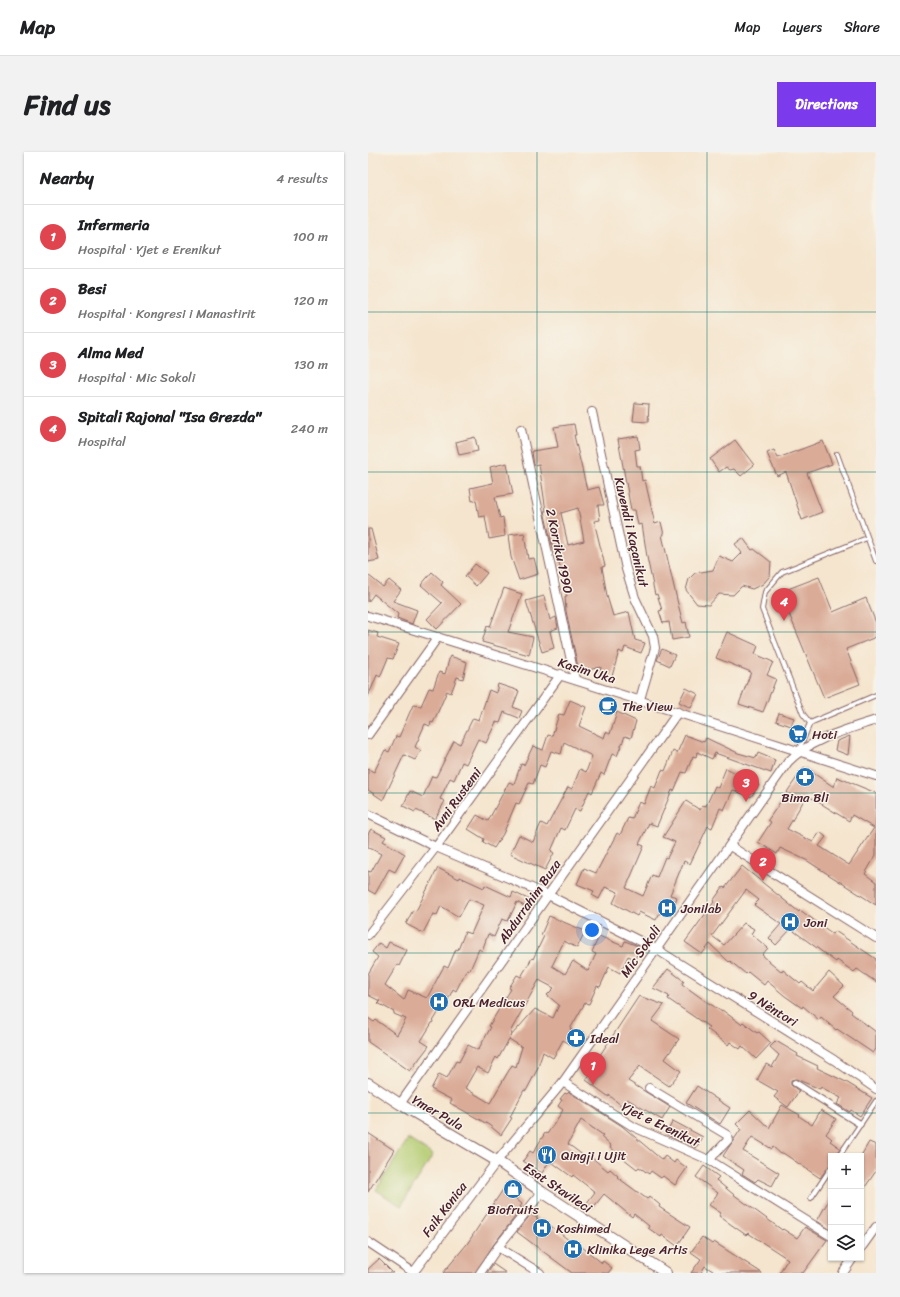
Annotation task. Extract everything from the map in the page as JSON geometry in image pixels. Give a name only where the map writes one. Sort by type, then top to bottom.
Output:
[{"type":"street","name":"Kuvendi i Kaçanikut","points":[[592,412],[626,569],[634,598],[653,636],[654,648],[640,699]]},
{"type":"street","name":"2 Korriku 1990","points":[[521,429],[574,678]]},
{"type":"street","name":"Kasim Uka","points":[[368,616],[574,678],[798,752],[876,776]]},
{"type":"street","points":[[368,734],[438,637]]},
{"type":"street","name":"Avni Rustemi","points":[[368,935],[436,847],[561,674]]},
{"type":"street","name":"Abdurrahim Buza","points":[[400,1104],[678,712]]},
{"type":"street","points":[[798,752],[827,737],[876,720]]},
{"type":"street","name":"Mic Sokoli","points":[[496,1161],[563,1082],[788,762],[798,752]]},
{"type":"street","name":"9 Nëntori","points":[[368,814],[436,847],[548,895],[656,949],[834,1060],[876,1089]]},
{"type":"street","points":[[730,846],[876,938]]},
{"type":"street","name":"Yjet e Erenikut","points":[[563,1082],[634,1126],[709,1160],[828,1234]]},
{"type":"street","name":"Ymer Pula","points":[[368,1083],[400,1104],[496,1161]]},
{"type":"street","points":[[795,1083],[860,1124]]},
{"type":"street","name":"Yjet e Erenikut","points":[[649,1088],[727,1135],[728,1140],[709,1160]]},
{"type":"street","name":"Esat Stavileci","points":[[496,1161],[666,1273]]},
{"type":"street","name":"Faik Konica","points":[[413,1273],[496,1161]]},
{"type":"street","points":[[480,1273],[498,1247],[542,1192]]},
{"type":"street","points":[[864,1244],[876,1227]]},
{"type":"street","points":[[368,1242],[413,1273]]},
{"type":"street","points":[[498,1247],[540,1273]]},
{"type":"street","points":[[843,1273],[852,1261]]},
{"type":"lane","points":[[837,454],[876,561]]},
{"type":"lane","points":[[810,722],[803,714],[762,609],[764,592],[782,572],[868,538]]},
{"type":"lane","points":[[798,752],[810,722],[876,695]]},
{"type":"lane","points":[[841,1153],[876,1101]]},
{"type":"lane","points":[[812,1198],[828,1173]]},
{"type":"green space","points":[[408,1139],[433,1155],[401,1206],[376,1190]]},
{"type":"building","points":[[635,403],[649,404],[648,422],[633,421]]},
{"type":"building","points":[[574,424],[576,435],[574,435],[587,490],[599,487],[604,505],[598,505],[600,520],[594,521],[605,566],[602,567],[607,596],[613,616],[629,612],[635,640],[645,643],[641,653],[625,647],[623,653],[619,651],[611,680],[600,675],[601,667],[579,672],[566,611],[565,596],[567,596],[562,568],[560,568],[557,551],[554,551],[551,541],[544,511],[546,511],[539,464],[534,465],[532,451],[558,447],[554,427]],"holes":[[[578,508],[584,541],[568,545],[561,513]]]},
{"type":"building","points":[[638,436],[640,449],[635,450],[637,466],[640,466],[642,481],[645,480],[655,524],[661,522],[664,535],[662,535],[678,604],[683,623],[686,622],[689,637],[672,640],[669,622],[663,623],[659,611],[662,610],[657,594],[655,595],[642,524],[638,525],[635,510],[631,510],[618,439]]},
{"type":"building","points":[[475,437],[478,451],[459,455],[456,442]]},
{"type":"building","points":[[735,440],[754,465],[741,476],[734,469],[730,470],[726,467],[719,472],[710,459]]},
{"type":"building","points":[[823,441],[832,464],[807,473],[822,512],[802,520],[786,472],[777,476],[767,453],[774,450],[778,458]]},
{"type":"building","points":[[507,463],[513,494],[495,497],[500,518],[503,517],[505,536],[489,539],[485,516],[479,517],[476,500],[472,501],[470,488],[493,483],[490,467]]},
{"type":"building","points":[[368,529],[371,529],[379,560],[368,562]]},
{"type":"building","points":[[524,533],[528,559],[534,558],[538,574],[519,580],[511,557],[508,535]]},
{"type":"building","points":[[743,538],[752,550],[754,549],[771,562],[770,576],[763,584],[752,589],[742,586],[733,595],[719,594],[709,605],[697,604],[686,590],[689,579],[695,573],[713,570],[719,556],[733,562],[742,553],[735,544]]},
{"type":"building","points":[[475,564],[487,573],[476,586],[465,576]]},
{"type":"building","points":[[432,572],[443,582],[441,585],[461,604],[437,629],[427,619],[442,603],[421,585]]},
{"type":"building","points":[[368,575],[383,587],[389,580],[401,590],[393,601],[417,610],[412,624],[397,618],[398,614],[374,594],[368,602]]},
{"type":"building","points":[[819,577],[833,612],[866,598],[876,623],[876,637],[846,649],[860,684],[824,698],[780,592]]},
{"type":"building","points":[[504,588],[522,594],[508,632],[533,637],[529,655],[482,642],[487,626],[490,627]]},
{"type":"building","points":[[544,596],[550,620],[556,617],[558,628],[550,631],[554,648],[542,652],[526,601]]},
{"type":"building","points":[[368,630],[378,633],[377,637],[399,644],[393,659],[388,658],[380,677],[377,675],[368,697]]},
{"type":"building","points":[[727,632],[758,646],[755,654],[773,662],[767,675],[776,679],[763,712],[739,704],[751,672],[716,658]]},
{"type":"building","points":[[662,649],[675,655],[670,666],[657,660]]},
{"type":"building","points":[[450,656],[467,662],[463,679],[457,677],[451,693],[447,691],[433,723],[431,722],[430,726],[425,724],[415,747],[421,751],[415,760],[404,755],[383,800],[368,790],[368,769],[374,772],[385,750],[389,752],[396,736],[399,737],[413,705],[421,706],[429,688],[433,689],[439,672],[445,674]]},
{"type":"building","points":[[498,684],[519,691],[513,707],[522,711],[519,718],[504,712],[500,723],[496,722],[486,743],[478,739],[466,764],[462,762],[454,780],[450,778],[440,799],[445,801],[435,819],[403,806],[410,791],[423,797],[432,776],[436,777],[454,741],[460,744],[473,718],[479,720],[489,690],[496,693]]},
{"type":"building","points":[[686,688],[698,694],[691,708],[679,702]]},
{"type":"building","points":[[570,700],[586,707],[579,726],[604,738],[606,732],[610,734],[617,712],[636,721],[631,738],[625,736],[617,756],[612,754],[604,775],[601,773],[592,793],[589,791],[580,811],[575,809],[565,830],[561,828],[551,851],[554,853],[545,870],[510,854],[519,835],[533,842],[541,823],[547,826],[568,787],[572,789],[580,769],[586,772],[592,756],[564,742],[561,754],[551,751],[545,767],[540,765],[533,784],[529,783],[519,804],[516,803],[503,834],[494,848],[483,842],[484,839],[468,829],[477,815],[488,821],[509,782],[514,784],[521,764],[524,765],[533,746],[543,750],[548,735],[552,736],[559,714],[564,715]]},
{"type":"building","points":[[779,713],[794,718],[791,726],[776,721]]},
{"type":"building","points":[[685,735],[704,742],[706,738],[738,753],[756,758],[758,753],[775,760],[771,773],[715,753],[712,759],[697,752],[696,757],[693,756],[686,773],[682,772],[674,791],[672,790],[657,826],[649,823],[639,844],[644,846],[626,888],[643,896],[652,875],[657,877],[665,857],[667,858],[675,842],[663,837],[686,801],[700,810],[703,805],[706,806],[715,786],[718,788],[726,768],[759,785],[751,797],[733,790],[724,810],[720,808],[712,828],[708,826],[690,864],[684,861],[670,895],[677,897],[674,906],[665,903],[656,920],[639,912],[637,916],[613,903],[618,892],[605,887],[599,899],[592,895],[594,891],[577,884],[584,868],[596,873],[617,833],[620,835],[628,818],[632,819],[639,802],[644,804],[651,786],[655,788],[662,770],[665,771],[673,751],[677,753]]},
{"type":"building","points":[[850,736],[848,755],[835,750],[837,741]]},
{"type":"building","points":[[804,767],[834,787],[837,777],[876,793],[876,855],[865,874],[876,882],[876,905],[806,860],[780,848],[777,854],[758,842],[771,822],[768,820]],"holes":[[[807,795],[849,821],[852,815],[874,828],[849,865],[819,846],[826,837],[820,832],[813,842],[787,829]]]},
{"type":"building","points":[[371,829],[386,837],[383,841],[405,854],[395,872],[389,869],[375,894],[368,890],[368,871],[371,872],[381,854],[368,847],[368,834]]},
{"type":"building","points":[[742,866],[799,912],[800,910],[833,934],[835,931],[876,959],[876,982],[857,969],[854,972],[837,960],[836,962],[791,929],[776,945],[769,938],[781,924],[754,905],[759,900],[746,890],[712,936],[724,945],[744,923],[754,929],[751,934],[768,948],[762,955],[782,972],[783,970],[800,984],[802,982],[813,991],[829,972],[844,986],[834,996],[852,1011],[851,1013],[876,1032],[876,1049],[873,1053],[837,1029],[836,1030],[821,1017],[819,1020],[803,1006],[802,1008],[767,981],[764,985],[748,972],[746,974],[730,961],[729,962],[710,944],[702,954],[685,942],[723,887],[725,888]]},
{"type":"building","points":[[438,868],[459,879],[460,877],[484,888],[485,885],[511,897],[513,892],[530,900],[526,907],[517,902],[508,921],[502,919],[494,937],[488,934],[482,951],[479,949],[470,970],[467,969],[456,991],[453,989],[445,1006],[443,1005],[421,1041],[429,1046],[410,1071],[368,1042],[368,1018],[374,1022],[376,1020],[397,1035],[406,1019],[394,1014],[394,1012],[378,1003],[380,1001],[368,995],[368,974],[378,957],[372,952],[379,943],[386,948],[389,942],[407,950],[399,966],[397,965],[385,985],[404,1000],[408,990],[427,998],[444,966],[448,968],[456,949],[458,950],[465,932],[471,934],[484,905],[469,899],[459,917],[441,906],[437,915],[433,914],[423,933],[406,924],[413,910],[416,911]]},
{"type":"building","points":[[549,916],[585,931],[577,948],[564,941],[552,966],[565,974],[573,961],[588,971],[596,954],[592,952],[599,936],[623,946],[625,941],[640,947],[635,959],[628,956],[620,973],[609,967],[600,987],[597,986],[589,1004],[585,1003],[570,1029],[582,1036],[575,1047],[563,1040],[553,1058],[543,1052],[537,1070],[526,1091],[524,1090],[510,1117],[512,1118],[501,1135],[489,1125],[450,1103],[452,1100],[431,1089],[439,1074],[447,1078],[456,1061],[459,1062],[468,1045],[478,1050],[491,1027],[489,1026],[511,989],[509,988],[517,975],[521,977],[532,958],[533,959],[544,936],[541,935]],"holes":[[[539,980],[554,988],[547,995],[559,1005],[553,1018],[535,1009],[510,1037],[512,1033],[510,1032]],[[509,1039],[522,1047],[516,1067],[512,1065],[490,1103],[465,1088],[477,1067],[488,1073],[496,1057],[498,1059]]]},
{"type":"building","points":[[668,969],[684,981],[682,984],[704,1000],[721,1011],[722,1010],[741,1024],[743,1022],[757,1033],[759,1032],[771,1043],[756,1059],[742,1046],[740,1049],[730,1042],[728,1045],[707,1029],[709,1027],[668,999],[669,996],[653,988]]},
{"type":"building","points":[[639,996],[664,1005],[652,1021],[679,1039],[665,1059],[681,1071],[669,1086],[640,1066],[628,1081],[670,1107],[662,1120],[627,1099],[623,1107],[609,1095],[609,1097],[586,1080],[599,1063],[596,1061]]},
{"type":"building","points":[[776,1041],[798,1054],[797,1056],[818,1066],[817,1068],[846,1082],[872,1098],[860,1116],[837,1104],[841,1098],[821,1087],[820,1089],[796,1079],[791,1080],[791,1085],[799,1091],[788,1107],[774,1097],[778,1092],[757,1080],[766,1064],[772,1067],[779,1055],[770,1047]]},
{"type":"building","points":[[697,1086],[730,1108],[720,1124],[686,1103]]},
{"type":"building","points":[[569,1092],[622,1126],[662,1160],[665,1156],[674,1163],[676,1160],[687,1168],[675,1185],[663,1176],[661,1178],[651,1171],[649,1174],[639,1167],[637,1169],[610,1148],[611,1146],[601,1137],[603,1135],[581,1120],[568,1144],[588,1159],[590,1156],[608,1171],[610,1169],[618,1176],[617,1177],[647,1199],[649,1196],[660,1205],[659,1207],[690,1227],[677,1246],[662,1235],[661,1237],[648,1228],[649,1226],[634,1214],[632,1217],[604,1194],[592,1209],[586,1204],[595,1192],[573,1175],[572,1177],[553,1163],[549,1162],[542,1173],[523,1161],[530,1151],[533,1153],[545,1133],[547,1134],[554,1124],[563,1110],[558,1106],[562,1100],[560,1099],[565,1093],[567,1094]]},
{"type":"building","points":[[782,1105],[800,1115],[799,1116],[812,1125],[821,1110],[836,1119],[826,1134],[832,1139],[830,1141],[840,1148],[837,1153],[828,1153],[828,1168],[820,1178],[783,1153],[781,1154],[773,1147],[772,1149],[752,1137],[743,1151],[779,1173],[772,1186],[758,1179],[755,1182],[742,1174],[744,1170],[723,1156],[741,1129],[736,1124],[750,1110],[769,1128]]},
{"type":"building","points":[[673,1121],[703,1137],[696,1148],[682,1140],[681,1142],[666,1134]]},
{"type":"building","points":[[368,1133],[394,1150],[368,1192]]},
{"type":"building","points":[[869,1142],[876,1145],[876,1171],[864,1189],[864,1153],[863,1153]]},
{"type":"building","points":[[704,1166],[719,1177],[716,1180],[733,1194],[782,1230],[783,1229],[797,1238],[805,1227],[827,1240],[803,1273],[779,1273],[788,1259],[748,1233],[746,1235],[719,1216],[721,1213],[709,1205],[718,1193],[696,1177]]},
{"type":"building","points":[[508,1182],[521,1190],[516,1199],[522,1204],[520,1207],[522,1208],[494,1244],[475,1273],[443,1273],[467,1244]]},
{"type":"building","points":[[828,1201],[828,1228],[817,1221]]},
{"type":"building","points":[[531,1214],[541,1221],[542,1219],[580,1249],[582,1247],[602,1263],[603,1261],[612,1268],[608,1273],[572,1273],[517,1232]]},
{"type":"building","points":[[702,1237],[712,1244],[714,1242],[762,1273],[716,1273],[705,1266],[701,1273],[691,1273],[701,1259],[691,1252]]},
{"type":"building","points":[[379,1259],[393,1273],[368,1273],[368,1269]]},
{"type":"building","points":[[493,1264],[506,1273],[487,1273]]},
{"type":"place","name":"Spitali Rajonal \"Isa Grezda\"","points":[[784,621]]},
{"type":"place","name":"The View","points":[[608,706]]},
{"type":"place","name":"Hoti","points":[[798,734]]},
{"type":"place","name":"Bima Bli","points":[[805,777]]},
{"type":"place","name":"Alma Med","points":[[746,802]]},
{"type":"place","name":"Besi","points":[[763,881]]},
{"type":"place","name":"Jonilab","points":[[667,908]]},
{"type":"place","name":"Joni","points":[[790,922]]},
{"type":"place","name":"ORL Medicus","points":[[439,1002]]},
{"type":"place","name":"Ideal","points":[[576,1038]]},
{"type":"place","name":"Infermeria","points":[[593,1085]]},
{"type":"place","name":"Qingji i Ujit","points":[[547,1155]]},
{"type":"place","name":"Biofruits","points":[[513,1189]]},
{"type":"place","name":"Koshimed","points":[[542,1228]]},
{"type":"place","name":"Klinika Lege Artis","points":[[573,1249]]}]
